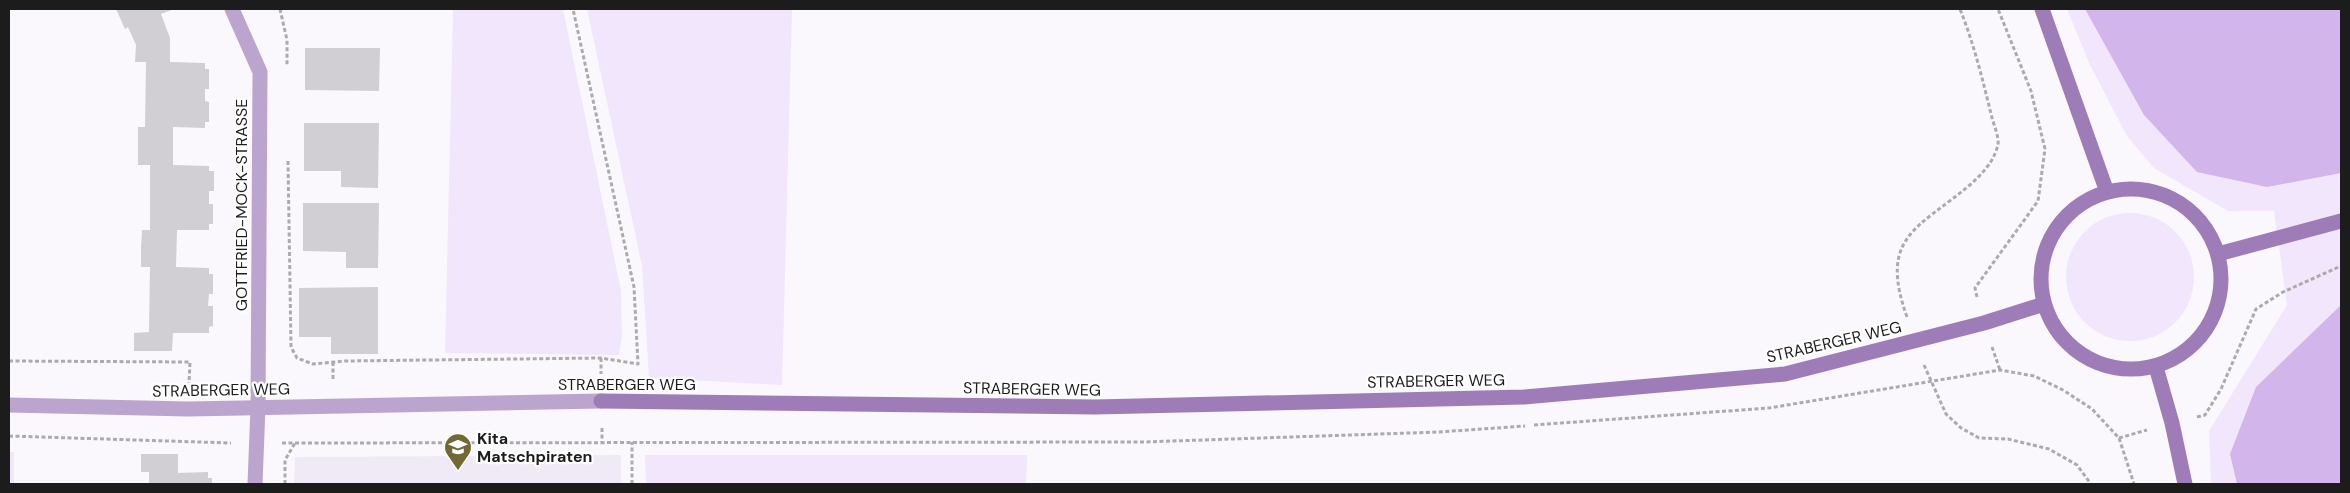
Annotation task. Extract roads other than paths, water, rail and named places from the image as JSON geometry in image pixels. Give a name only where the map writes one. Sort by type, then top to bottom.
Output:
[{"type":"main road","points":[[2042,9],[2107,192]]},
{"type":"main road","points":[[2135,189],[2162,194],[2187,208],[2206,228],[2218,254],[2221,289],[2211,323],[2188,350],[2156,366],[2128,370],[2100,365],[2076,351],[2062,337],[2056,330],[2044,304],[2041,276],[2046,249],[2060,224],[2081,204],[2107,192],[2135,189]]},
{"type":"main road","points":[[2218,254],[2341,221]]},
{"type":"main road","name":"STRABERGER WEG","points":[[601,401],[1095,407],[1524,397],[1785,374],[1984,323],[2044,304]]},
{"type":"main road","points":[[2156,366],[2172,423],[2185,484]]},
{"type":"street","name":"GOTTFRIED-MOCK-STRASSE","points":[[232,9],[260,72],[258,408],[255,484]]},
{"type":"street","name":"STRABERGER WEG","points":[[9,405],[188,409],[601,401]]},
{"type":"place","name":"Kita Matschpiraten","points":[[458,471]]}]
